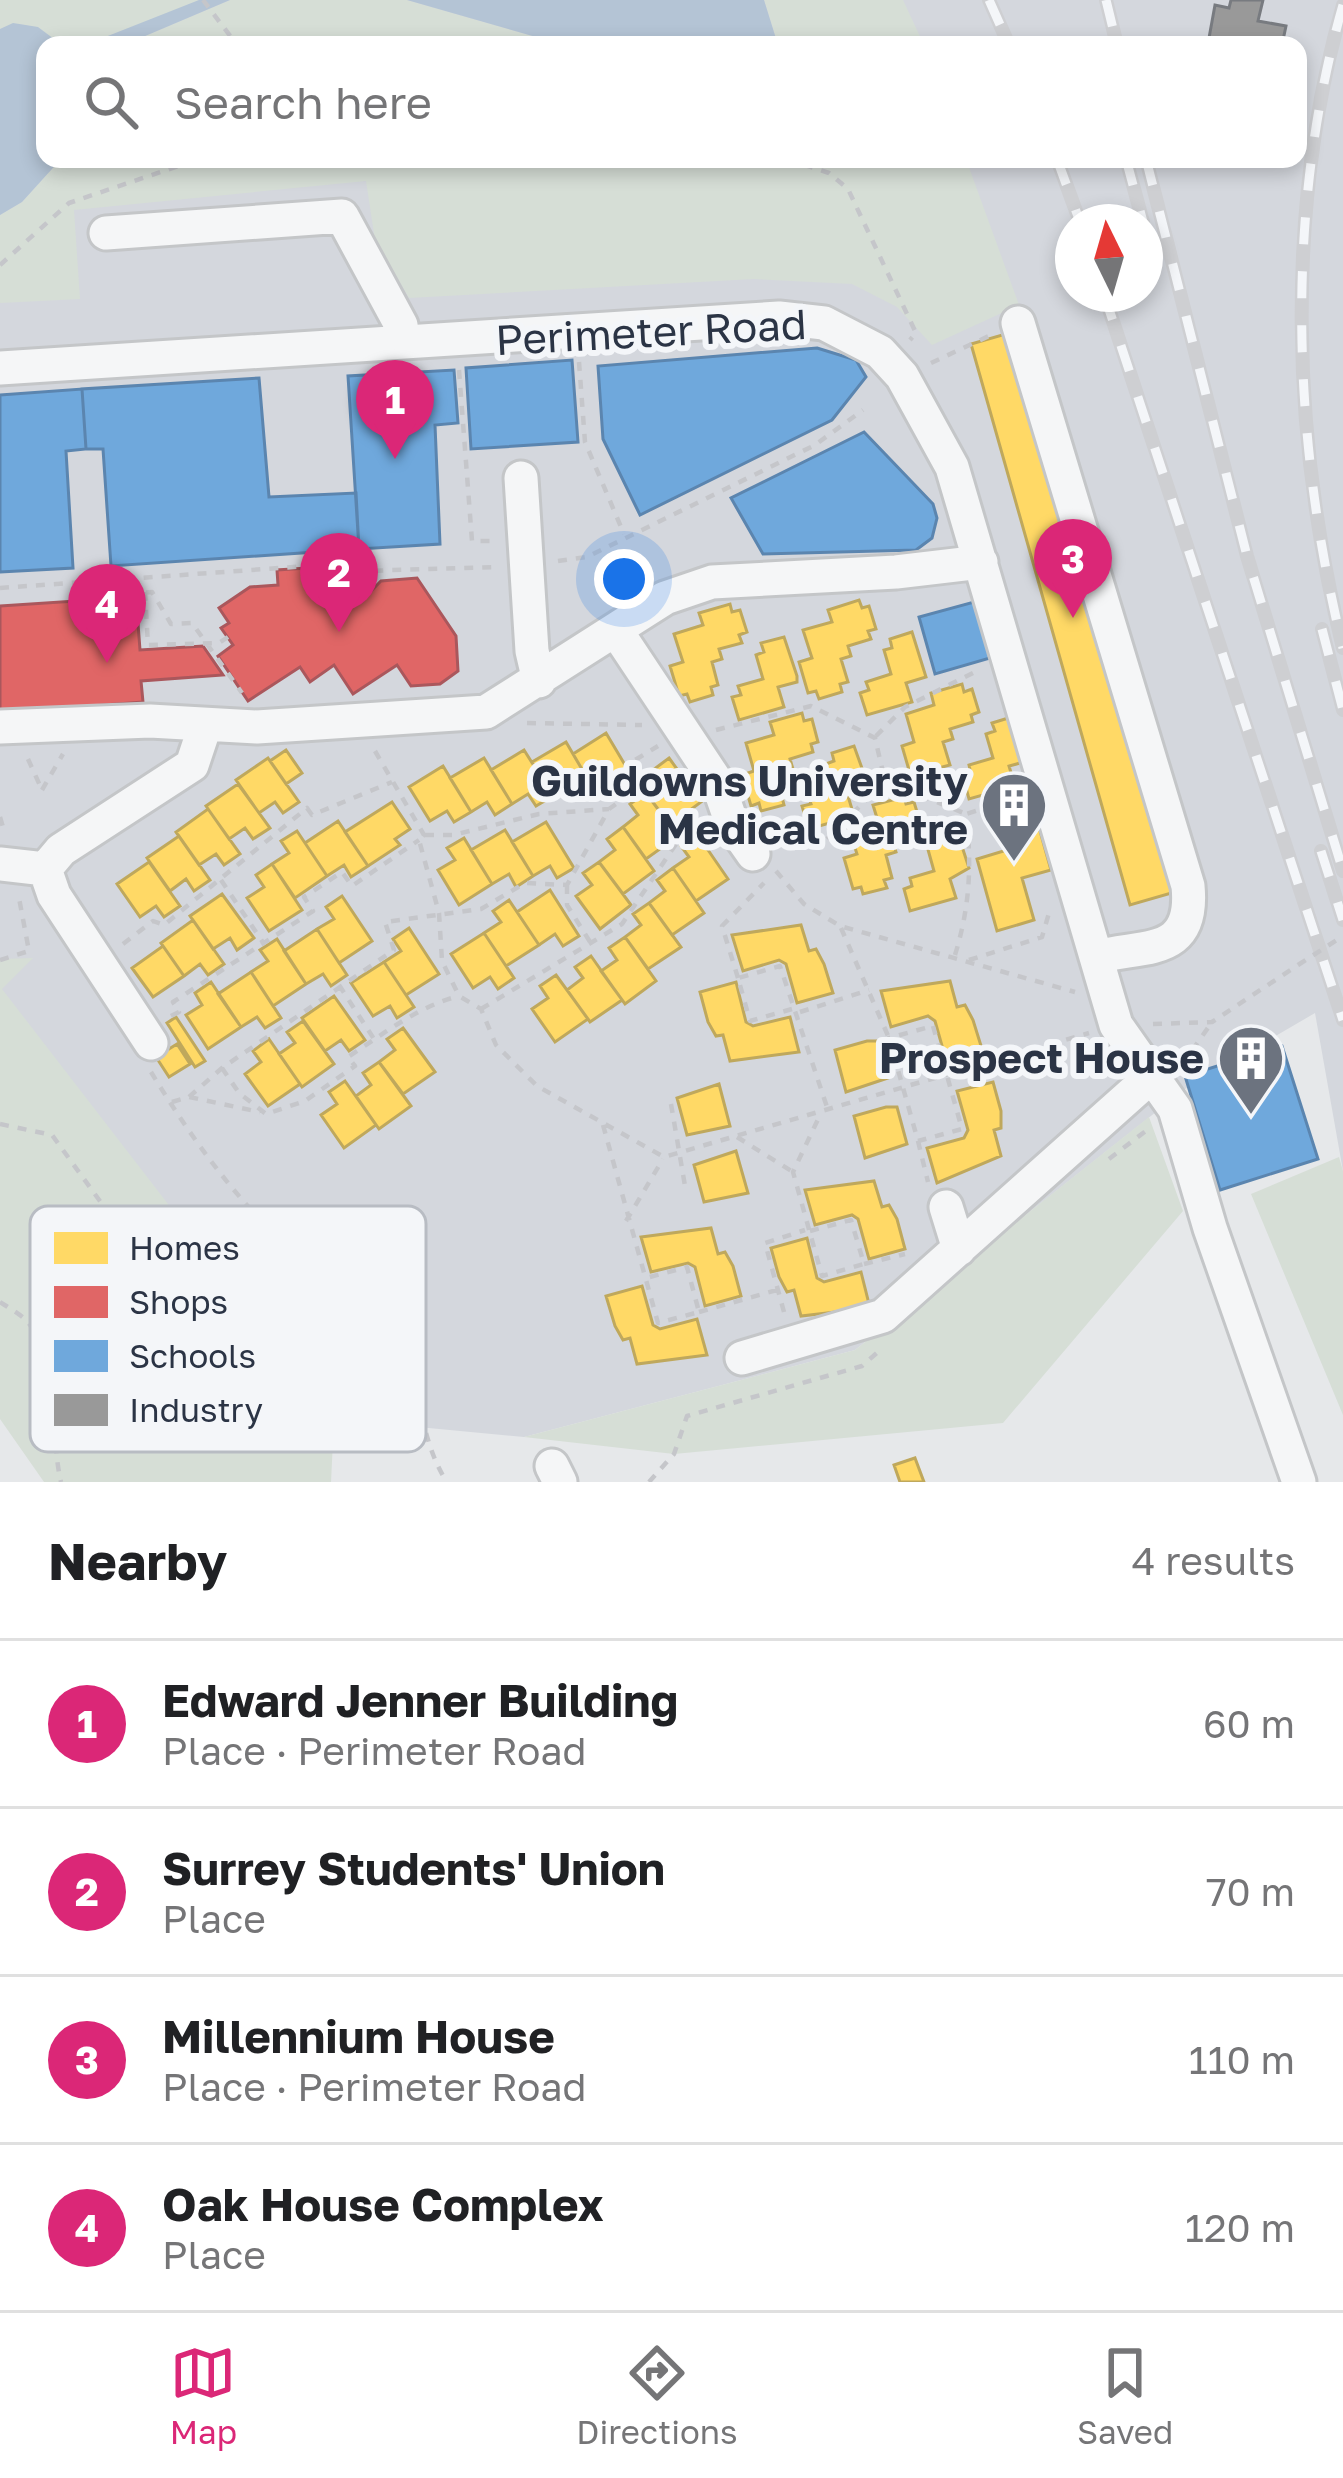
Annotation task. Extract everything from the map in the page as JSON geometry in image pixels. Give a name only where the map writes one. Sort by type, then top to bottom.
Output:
[{"type":"street","points":[[106,233],[342,216],[401,325],[403,342]]},
{"type":"street","name":"Perimeter Road","points":[[0,368],[807,320],[854,335],[897,370],[952,467],[1116,1025],[1160,1082],[1299,1482]]},
{"type":"street","points":[[1018,322],[1188,886],[1188,911],[1169,941],[1151,951],[1097,957]]},
{"type":"street","points":[[521,478],[539,681]]},
{"type":"street","points":[[0,727],[150,721],[205,726],[486,712],[665,598],[712,582],[896,572],[981,562]]},
{"type":"street","points":[[617,632],[718,784],[731,824],[764,863]]},
{"type":"street","points":[[45,869],[62,850],[192,765],[205,726]]},
{"type":"street","points":[[0,864],[45,869]]},
{"type":"street","points":[[45,869],[54,895],[151,1042]]},
{"type":"street","points":[[742,1358],[883,1316],[1160,1082]]},
{"type":"street","points":[[946,1207],[958,1249]]},
{"type":"path","points":[[202,0],[228,36]]},
{"type":"path","points":[[0,265],[69,203],[172,168]]},
{"type":"path","points":[[814,168],[829,173],[848,189],[916,333],[897,370]]},
{"type":"path","points":[[897,370],[1018,322]]},
{"type":"path","points":[[577,332],[585,442],[626,536]]},
{"type":"path","points":[[456,340],[472,541],[525,553],[587,557],[815,445],[863,410]]},
{"type":"path","points":[[0,588],[320,565],[328,572],[525,553]]},
{"type":"path","points":[[120,581],[122,594],[152,592],[171,624],[192,623],[243,695]]},
{"type":"path","points":[[146,592],[148,645],[205,643],[227,637]]},
{"type":"path","points":[[875,738],[905,707],[953,679],[1009,658]]},
{"type":"path","points":[[748,721],[811,706],[875,738]]},
{"type":"path","points":[[526,724],[647,725]]},
{"type":"path","points":[[366,735],[421,837],[439,913],[442,961],[459,995],[482,1009],[496,1046],[537,1087],[664,1157]]},
{"type":"path","points":[[592,945],[567,904],[567,885],[609,809],[646,783],[635,760],[673,737]]},
{"type":"path","points":[[875,738],[885,782]]},
{"type":"path","points":[[105,972],[123,943],[153,921],[164,925],[308,808],[312,815],[392,782]]},
{"type":"path","points":[[885,782],[966,814],[1047,788]]},
{"type":"path","points":[[827,839],[885,782]]},
{"type":"path","points":[[173,1002],[313,911],[304,897],[342,872],[352,886],[421,837],[453,835],[539,814],[609,809]]},
{"type":"path","points":[[955,956],[970,888],[966,814]]},
{"type":"path","points":[[482,1009],[622,924],[676,844],[697,830]]},
{"type":"path","points":[[870,990],[750,1021],[722,926],[764,863],[804,904],[840,926],[1080,993],[1107,990]]},
{"type":"path","points":[[221,880],[264,944]]},
{"type":"path","points":[[169,1103],[189,1097],[222,1068],[394,950],[385,922],[481,909],[525,883],[567,885]]},
{"type":"path","points":[[969,960],[1042,937],[1051,905],[1080,898]]},
{"type":"path","points":[[840,926],[889,1038],[932,1198],[946,1207]]},
{"type":"path","points":[[1160,1082],[1212,1022],[1343,936]]},
{"type":"path","points":[[738,978],[780,966],[796,1010],[824,1112],[793,1172],[822,1276],[908,1253]]},
{"type":"path","points":[[339,985],[374,1040]]},
{"type":"path","points":[[189,1097],[266,1114],[305,1101],[355,1066],[348,1057],[436,1002],[459,995]]},
{"type":"path","points":[[626,1221],[664,1157],[1116,1025],[1212,1022]]},
{"type":"path","points":[[889,1038],[933,1026],[962,1129],[918,1141]]},
{"type":"path","points":[[151,1042],[149,1070],[169,1103],[219,1173],[251,1206]]},
{"type":"path","points":[[222,1068],[239,1093],[266,1114]]},
{"type":"path","points":[[671,1104],[683,1151],[685,1186]]},
{"type":"path","points":[[0,1124],[52,1135],[104,1206]]},
{"type":"path","points":[[603,1125],[658,1323],[777,1290]]},
{"type":"path","points":[[734,1136],[793,1172]]},
{"type":"path","points":[[833,1331],[820,1321],[795,1325],[784,1316],[765,1243],[851,1220],[864,1264]]},
{"type":"path","points":[[646,1278],[687,1267],[699,1312]]},
{"type":"path","points":[[0,1302],[30,1325]]},
{"type":"path","points":[[426,1438],[447,1482]]},
{"type":"path","points":[[59,1452],[61,1482]]},
{"type":"shaded area","points":[[0,0],[1343,0],[1343,1171],[1315,1013],[1185,1089],[855,1350],[524,1437],[426,1428],[426,1206],[169,1206],[0,989]]},
{"type":"shaded area","points":[[0,0],[199,0],[108,36],[48,36],[23,25],[0,29]]},
{"type":"shaded area","points":[[230,0],[407,0],[533,36],[145,36]]},
{"type":"shaded area","points":[[764,0],[903,0],[920,36],[775,36]]},
{"type":"shaded area","points":[[53,168],[969,168],[1019,305],[932,345],[897,307],[852,284],[754,279],[409,298],[375,240],[366,181],[74,210],[80,299],[0,303],[0,215],[22,202]]},
{"type":"shaded area","points":[[33,958],[2,989],[170,1206],[30,1206],[30,1452],[332,1452],[331,1482],[44,1482],[0,1419],[0,959]]},
{"type":"shaded area","points":[[1149,1117],[1183,1211],[1003,1423],[674,1454],[524,1437],[855,1350]]},
{"type":"shaded area","points":[[1339,1157],[1343,1171],[1343,1415],[1251,1194]]},
{"type":"water","points":[[199,0],[230,0],[145,36],[108,36]]},
{"type":"water","points":[[407,0],[764,0],[775,36],[533,36]]},
{"type":"water","points":[[13,23],[38,27],[50,36],[36,36],[36,168],[53,168],[22,202],[0,215],[0,29]]},
{"type":"building: Homes","points":[[1016,331],[1175,892],[1130,905],[971,344]]},
{"type":"building: Homes","points":[[859,600],[862,608],[869,606],[876,629],[868,631],[871,639],[848,646],[851,656],[841,659],[848,682],[840,684],[842,692],[819,699],[816,691],[808,693],[799,662],[812,658],[803,630],[832,622],[828,610]]},
{"type":"building: Homes","points":[[730,604],[732,612],[740,610],[747,632],[739,635],[742,643],[719,649],[722,659],[712,662],[718,685],[711,687],[713,695],[690,702],[687,694],[679,696],[670,666],[683,662],[674,634],[703,625],[699,613]]},
{"type":"building: Homes","points":[[912,632],[926,677],[906,683],[912,702],[867,715],[860,693],[869,690],[866,682],[891,674],[884,650],[892,648],[890,639]]},
{"type":"building: Homes","points":[[784,637],[797,682],[778,687],[784,707],[739,720],[732,697],[741,695],[738,686],[763,679],[756,655],[764,652],[761,643]]},
{"type":"building: Homes","points":[[962,684],[964,692],[972,689],[979,712],[971,715],[973,722],[950,729],[953,739],[943,742],[950,765],[942,767],[944,775],[921,782],[919,774],[911,777],[902,746],[914,742],[906,714],[934,705],[931,693]]},
{"type":"building: Homes","points":[[802,713],[804,721],[812,719],[818,742],[811,744],[813,752],[790,759],[793,769],[783,772],[790,795],[782,797],[784,805],[761,811],[759,803],[751,806],[742,775],[754,771],[746,743],[774,735],[770,722]]},
{"type":"building: Homes","points":[[1015,716],[1028,761],[1009,766],[1015,786],[969,799],[963,777],[971,774],[969,765],[993,758],[986,734],[995,731],[992,723]]},
{"type":"building: Homes","points":[[606,733],[634,780],[618,790],[610,778],[593,788],[573,754]]},
{"type":"building: Homes","points":[[566,742],[593,788],[577,798],[569,786],[553,796],[532,762]]},
{"type":"building: Homes","points":[[854,746],[868,791],[848,796],[854,816],[809,829],[802,806],[811,804],[808,795],[833,788],[826,764],[834,761],[832,753]]},
{"type":"building: Homes","points":[[286,750],[302,773],[286,784],[270,761]]},
{"type":"building: Homes","points":[[524,750],[553,796],[536,806],[528,794],[512,804],[491,770]]},
{"type":"building: Homes","points":[[268,758],[299,802],[283,813],[275,802],[259,813],[236,780]]},
{"type":"building: Homes","points":[[484,758],[512,804],[495,815],[487,802],[471,812],[450,778]]},
{"type":"building: Homes","points":[[669,758],[701,802],[670,825],[646,793],[662,781],[653,770]]},
{"type":"building: Homes","points":[[443,766],[471,812],[454,822],[447,811],[430,821],[409,787]]},
{"type":"building: Homes","points":[[238,784],[270,828],[253,839],[245,828],[229,839],[206,806]]},
{"type":"building: Homes","points":[[646,793],[678,836],[646,859],[623,827],[638,815],[630,804]]},
{"type":"building: Homes","points":[[904,797],[906,804],[914,802],[921,825],[913,827],[915,835],[893,842],[896,852],[886,855],[892,878],[884,880],[887,888],[863,894],[861,887],[853,889],[844,858],[857,854],[848,826],[877,818],[873,805]]},
{"type":"building: Homes","points":[[392,802],[410,829],[395,839],[400,845],[368,866],[345,832]]},
{"type":"building: Homes","name":"Guildowns University Medical Centre","points":[[1033,806],[1051,870],[1022,878],[1034,920],[997,931],[977,859],[1007,850],[997,816]]},
{"type":"building: Homes","points":[[208,809],[240,854],[224,865],[216,854],[199,865],[176,832]]},
{"type":"building: Homes","points":[[338,821],[368,866],[351,877],[344,865],[327,876],[305,843]]},
{"type":"building: Homes","points":[[546,822],[574,868],[557,878],[550,866],[533,876],[512,842]]},
{"type":"building: Homes","points":[[623,827],[654,871],[623,894],[599,862],[615,850],[607,839]]},
{"type":"building: Homes","points":[[956,828],[969,868],[950,879],[956,898],[910,911],[904,889],[912,886],[910,878],[934,871],[927,846],[936,844],[933,835]]},
{"type":"building: Homes","points":[[505,830],[533,876],[516,887],[509,874],[492,884],[471,850]]},
{"type":"building: Homes","points":[[297,831],[327,876],[295,898],[272,864],[289,853],[281,841]]},
{"type":"building: Homes","points":[[697,834],[728,879],[696,901],[673,868],[689,857],[681,846]]},
{"type":"building: Homes","points":[[179,836],[210,880],[194,891],[186,879],[170,891],[147,858]]},
{"type":"building: Homes","points":[[464,838],[492,884],[459,905],[438,870],[455,860],[447,848]]},
{"type":"building: Homes","points":[[149,862],[180,906],[164,917],[156,906],[140,917],[117,884]]},
{"type":"building: Homes","points":[[599,862],[631,905],[600,929],[576,896],[592,885],[583,873]]},
{"type":"building: Homes","points":[[272,864],[302,910],[269,931],[247,898],[264,887],[256,875]]},
{"type":"building: Homes","points":[[673,868],[704,913],[672,935],[649,903],[665,891],[657,880]]},
{"type":"building: Homes","points":[[550,890],[579,936],[563,946],[555,934],[539,945],[517,912]]},
{"type":"building: Homes","points":[[222,894],[254,938],[237,950],[230,938],[213,949],[190,916]]},
{"type":"building: Homes","points":[[342,896],[372,941],[339,963],[317,929],[334,919],[326,907]]},
{"type":"building: Homes","points":[[509,900],[539,945],[506,966],[484,933],[501,922],[493,911]]},
{"type":"building: Homes","points":[[649,903],[681,947],[648,969],[625,937],[641,925],[633,914]]},
{"type":"building: Homes","points":[[193,920],[224,964],[208,975],[200,964],[184,976],[161,943]]},
{"type":"building: Homes","points":[[801,925],[809,951],[816,949],[824,964],[833,993],[797,1003],[786,964],[779,960],[743,971],[732,935]]},
{"type":"building: Homes","points":[[409,928],[439,974],[406,995],[384,962],[401,951],[393,939]]},
{"type":"building: Homes","points":[[317,929],[347,975],[331,986],[323,974],[306,984],[284,951]]},
{"type":"building: Homes","points":[[484,933],[514,978],[498,989],[490,977],[473,988],[451,954]]},
{"type":"building: Homes","points":[[625,937],[656,981],[625,1004],[601,971],[617,960],[609,948]]},
{"type":"building: Homes","points":[[277,939],[306,984],[273,1006],[251,972],[268,961],[260,950]]},
{"type":"building: Homes","points":[[163,946],[184,976],[153,997],[132,968]]},
{"type":"building: Homes","points":[[591,956],[622,1000],[590,1022],[567,990],[583,978],[575,967]]},
{"type":"building: Homes","points":[[384,962],[414,1007],[397,1018],[390,1006],[373,1016],[351,983]]},
{"type":"building: Homes","points":[[251,972],[281,1018],[265,1028],[257,1017],[241,1027],[218,994]]},
{"type":"building: Homes","points":[[556,975],[588,1019],[555,1042],[532,1009],[548,998],[540,986]]},
{"type":"building: Homes","points":[[950,981],[957,1007],[965,1005],[982,1049],[946,1060],[935,1021],[928,1016],[891,1027],[881,991]]},
{"type":"building: Homes","points":[[211,982],[241,1027],[208,1049],[186,1015],[202,1005],[195,993]]},
{"type":"building: Homes","points":[[736,982],[746,1022],[753,1026],[790,1017],[799,1052],[730,1061],[723,1035],[716,1036],[708,1022],[700,992]]},
{"type":"building: Homes","points":[[334,996],[365,1040],[349,1051],[341,1040],[325,1051],[302,1018]]},
{"type":"building: Homes","points":[[176,1017],[205,1061],[195,1067],[167,1023]]},
{"type":"building: Homes","points":[[303,1021],[334,1064],[302,1087],[279,1054],[295,1043],[287,1032]]},
{"type":"building: Homes","points":[[403,1028],[435,1072],[403,1094],[379,1062],[395,1050],[387,1039]]},
{"type":"building: Homes","points":[[269,1039],[300,1084],[268,1106],[245,1074],[261,1062],[253,1051]]},
{"type":"building: Homes","points":[[878,1041],[888,1078],[846,1092],[835,1050]]},
{"type":"building: Homes","points":[[177,1044],[190,1064],[169,1077],[156,1057]]},
{"type":"building: Homes","points":[[379,1062],[411,1106],[379,1129],[356,1096],[371,1085],[363,1073]]},
{"type":"building: Homes","points":[[345,1081],[376,1125],[344,1148],[321,1115],[337,1104],[329,1092]]},
{"type":"building: Homes","points":[[993,1082],[1001,1111],[1001,1128],[994,1130],[1001,1156],[937,1183],[927,1148],[964,1138],[968,1130],[957,1091]]},
{"type":"building: Homes","points":[[719,1084],[730,1126],[687,1135],[677,1098]]},
{"type":"building: Homes","points":[[897,1107],[907,1144],[865,1158],[854,1116]]},
{"type":"building: Homes","points":[[736,1151],[748,1193],[704,1202],[694,1165]]},
{"type":"building: Homes","points":[[874,1181],[882,1207],[889,1205],[897,1219],[905,1249],[869,1259],[858,1219],[852,1215],[815,1225],[805,1190]]},
{"type":"building: Homes","points":[[711,1228],[718,1254],[725,1252],[733,1266],[741,1296],[705,1306],[695,1267],[688,1263],[651,1272],[641,1237]]},
{"type":"building: Homes","points":[[807,1238],[817,1278],[824,1282],[861,1272],[870,1308],[801,1316],[794,1290],[787,1292],[779,1277],[771,1248]]},
{"type":"building: Homes","points":[[642,1286],[653,1325],[660,1329],[697,1319],[707,1355],[637,1364],[630,1338],[623,1340],[615,1326],[606,1296]]},
{"type":"building: Homes","points":[[915,1458],[924,1482],[900,1482],[894,1465]]},
{"type":"building: Shops","points":[[307,568],[308,581],[360,578],[369,593],[381,581],[417,578],[456,636],[458,671],[440,684],[411,686],[397,665],[353,694],[334,665],[310,682],[300,667],[248,701],[218,656],[233,645],[221,628],[229,623],[219,608],[250,587],[278,585],[277,570]]},
{"type":"building: Shops","points":[[136,597],[140,650],[203,646],[223,675],[141,681],[143,702],[0,713],[0,606]]},
{"type":"building: Schools","points":[[817,348],[856,360],[866,377],[832,420],[640,515],[603,439],[598,366]]},
{"type":"building: Schools","points":[[572,360],[578,442],[471,449],[466,368]]},
{"type":"building: Schools","points":[[454,370],[458,423],[435,425],[440,544],[359,549],[348,376]]},
{"type":"building: Schools","points":[[259,378],[269,497],[356,493],[359,549],[111,566],[103,449],[86,449],[82,389]]},
{"type":"building: Schools","points":[[82,389],[86,449],[66,451],[73,568],[0,572],[0,395]]},
{"type":"building: Schools","points":[[864,432],[933,504],[937,518],[932,538],[916,550],[763,554],[731,498]]},
{"type":"building: Schools","points":[[974,602],[990,658],[935,674],[919,617]]},
{"type":"building: Schools","name":"Prospect House","points":[[1282,1046],[1318,1159],[1220,1190],[1185,1076]]},
{"type":"building: Industry","points":[[1231,0],[1263,0],[1258,21],[1286,26],[1284,36],[1209,36],[1215,5],[1229,8]]},
{"type":"railway","points":[[989,0],[1005,36]]},
{"type":"railway","points":[[1106,0],[1115,36]]},
{"type":"railway","points":[[1343,5],[1311,163],[1302,326],[1313,489],[1343,648]]},
{"type":"railway","points":[[1060,168],[1073,204]]},
{"type":"railway","points":[[1128,168],[1138,204]]},
{"type":"railway","points":[[1148,168],[1247,556],[1343,871]]},
{"type":"railway","points":[[1110,312],[1343,1020]]},
{"type":"railway","points":[[1322,629],[1343,710]]},
{"type":"railway","points":[[1321,851],[1343,920]]},
{"type":"place","name":"Edward Jenner Building","points":[[395,459]]},
{"type":"place","name":"Millennium House","points":[[1073,618]]},
{"type":"place","name":"Surrey Students' Union","points":[[339,632]]},
{"type":"place","name":"Oak House Complex","points":[[107,663]]},
{"type":"place","name":"Guildowns University Medical Centre","points":[[1014,864]]},
{"type":"place","name":"Prospect House","points":[[1251,1117]]}]
